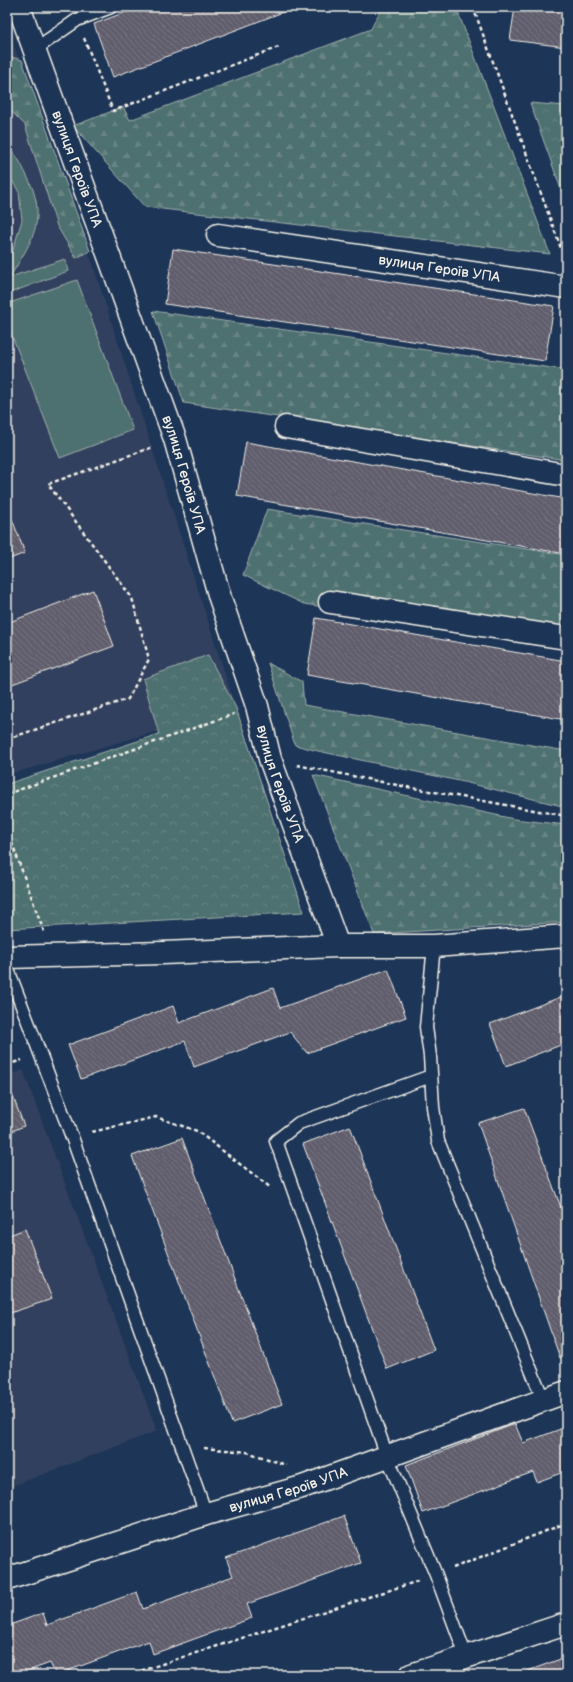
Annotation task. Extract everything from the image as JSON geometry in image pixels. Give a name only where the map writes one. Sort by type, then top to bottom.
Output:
[{"type":"street","name":"вулиця Героїв УПА","points":[[19,7],[175,439],[220,598],[257,706],[270,759],[338,946]]},
{"type":"street","name":"вулиця Героїв УПА","points":[[218,235],[566,287]]},
{"type":"street","points":[[286,427],[566,475]]},
{"type":"street","points":[[330,602],[566,638]]},
{"type":"street","points":[[7,958],[338,946],[434,946],[566,936]]},
{"type":"street","name":"вулиця Героїв УПА","points":[[7,1579],[206,1514],[302,1487],[566,1392]]},
{"type":"street","points":[[411,1675],[566,1624]]},
{"type":"lane","points":[[34,50],[77,20],[112,7]]},
{"type":"lane","points":[[434,946],[426,1027],[433,1107],[438,1141],[543,1400]]},
{"type":"lane","points":[[7,967],[72,1137],[206,1514]]},
{"type":"lane","points":[[431,1076],[299,1123],[276,1141],[387,1456],[436,1575],[466,1656]]},
{"type":"path","points":[[473,7],[566,262]]},
{"type":"path","points":[[77,20],[113,111],[281,46]]},
{"type":"path","points":[[7,739],[128,699],[149,659],[132,598],[48,484],[175,439]]},
{"type":"path","points":[[7,794],[257,706]]},
{"type":"path","points":[[270,759],[402,786],[566,816]]},
{"type":"path","points":[[7,829],[52,956]]},
{"type":"path","points":[[72,1137],[156,1117],[196,1131],[301,1211]]},
{"type":"path","points":[[181,1446],[248,1452],[301,1470],[302,1487]]},
{"type":"path","points":[[128,1675],[436,1575],[566,1523]]},
{"type":"shaded area","points":[[7,27],[91,259],[236,708],[7,775]]},
{"type":"shaded area","points":[[23,1070],[157,1431],[7,1488],[7,1076]]},
{"type":"green space","points":[[382,7],[456,7],[550,254],[145,207],[73,126],[123,107],[130,120],[371,29]]},
{"type":"green space","points":[[7,56],[22,60],[90,251],[76,258],[57,226],[25,125],[7,107]]},
{"type":"green space","points":[[530,103],[566,106],[566,203]]},
{"type":"green space","points":[[7,147],[18,159],[33,190],[37,216],[31,239],[10,277],[65,259],[68,271],[7,294],[7,258],[13,250],[22,220],[19,192],[7,172]]},
{"type":"green space","points":[[77,280],[133,430],[60,458],[7,323],[7,304]]},
{"type":"green space","points":[[153,311],[566,370],[566,460],[184,403]]},
{"type":"green space","points":[[267,509],[566,555],[566,643],[304,604],[243,575]]},
{"type":"green space","points":[[208,655],[236,708],[304,912],[7,929],[7,784],[159,734],[143,679]]},
{"type":"green space","points":[[268,663],[302,682],[304,705],[566,751],[566,807],[464,782],[295,745]]},
{"type":"green space","points":[[313,775],[514,819],[566,825],[566,922],[374,934]]},
{"type":"building","points":[[139,7],[296,7],[113,77],[94,24]]},
{"type":"building","points":[[515,7],[566,7],[566,47],[510,40]]},
{"type":"building","points":[[173,249],[554,306],[545,361],[165,304]]},
{"type":"building","points":[[246,442],[566,499],[566,554],[237,496]]},
{"type":"building","points":[[7,506],[25,553],[7,560]]},
{"type":"building","points":[[93,590],[114,646],[7,686],[7,623]]},
{"type":"building","points":[[316,618],[566,661],[566,720],[307,675]]},
{"type":"building","points":[[388,969],[406,1017],[307,1053],[290,1032],[194,1067],[185,1041],[81,1079],[68,1045],[173,1006],[179,1023],[273,988],[280,1008]]},
{"type":"building","points":[[566,995],[566,1043],[506,1066],[490,1024]]},
{"type":"building","points":[[12,1094],[24,1126],[7,1133],[7,1096]]},
{"type":"building","points":[[524,1108],[566,1221],[566,1356],[560,1358],[478,1123]]},
{"type":"building","points":[[350,1126],[434,1350],[387,1369],[303,1144]]},
{"type":"building","points":[[182,1138],[282,1404],[232,1423],[132,1156]]},
{"type":"building","points":[[25,1229],[52,1299],[7,1314],[7,1236]]},
{"type":"building","points":[[515,1424],[523,1443],[566,1427],[566,1471],[537,1482],[533,1472],[423,1513],[406,1465]]},
{"type":"building","points":[[344,1516],[361,1563],[247,1604],[252,1618],[153,1654],[149,1641],[56,1675],[50,1663],[17,1675],[7,1675],[7,1626],[43,1613],[47,1625],[137,1592],[143,1609],[233,1576],[226,1558]]},
{"type":"building","points":[[566,1657],[566,1675],[522,1675],[522,1673]]}]
